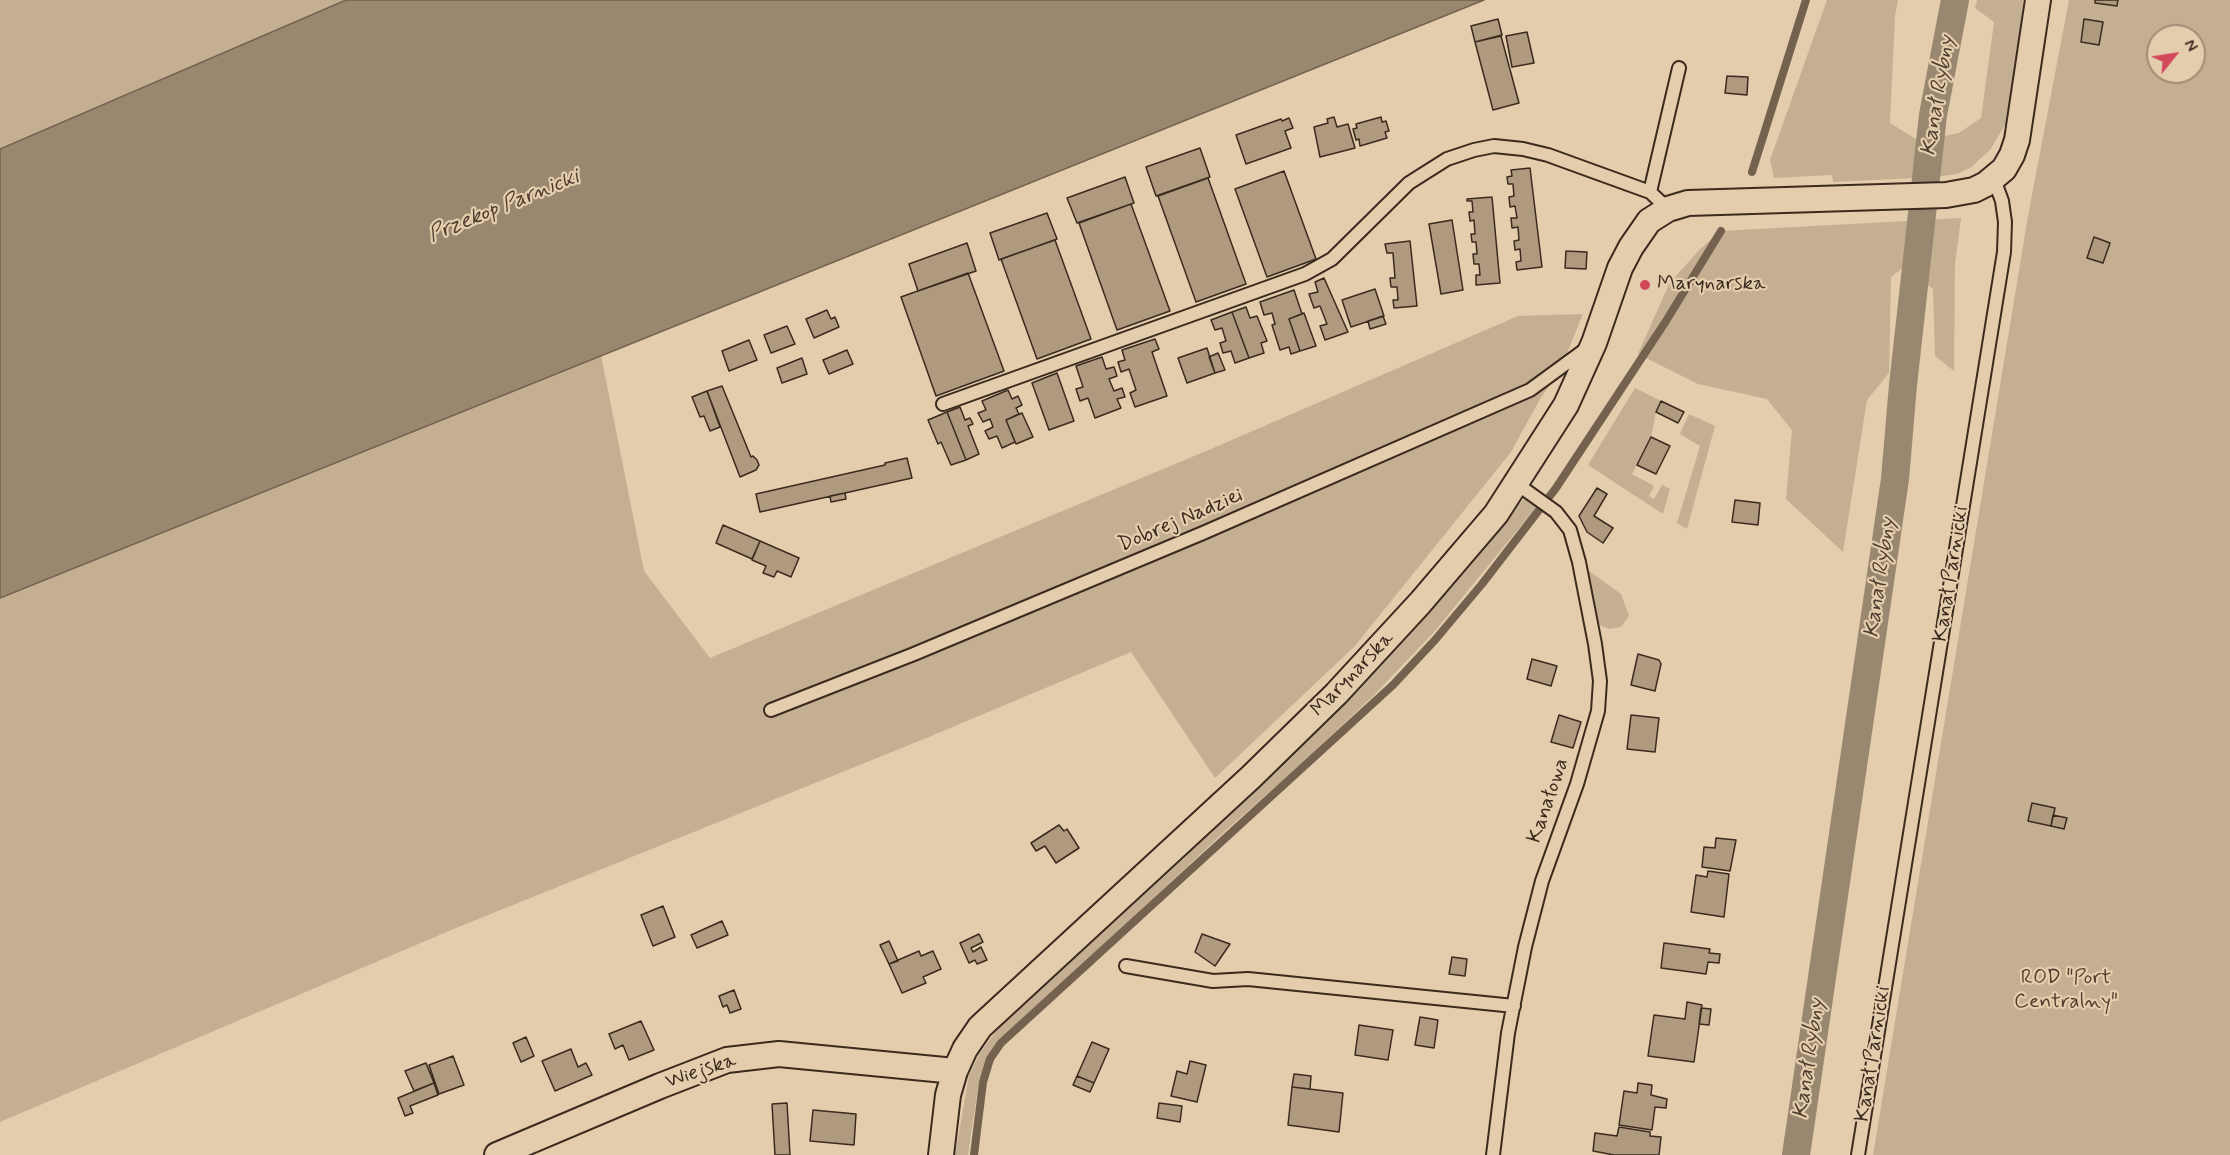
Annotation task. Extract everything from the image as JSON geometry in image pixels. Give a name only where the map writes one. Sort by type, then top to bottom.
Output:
[{"type":"street","points":[[1994,179],[2004,169],[2017,140],[2038,0]]},
{"type":"street","name":"Marynarska","points":[[941,1155],[948,1095],[964,1049],[975,1034],[1000,1006],[1251,777],[1336,694],[1442,578],[1496,514],[1524,488],[1566,405],[1593,343],[1620,268],[1649,221],[1668,209],[1697,203],[1946,195],[1974,190],[1994,179]]},
{"type":"street","name":"Wiejska","points":[[496,1155],[670,1082],[735,1059],[779,1054],[955,1071]]},
{"type":"lane","points":[[1650,192],[1679,68]]},
{"type":"lane","points":[[943,404],[1305,274],[1332,259],[1409,183],[1447,159],[1474,150],[1494,146],[1531,151],[1570,162],[1650,192],[1668,209]]},
{"type":"lane","name":"Kanał Parnicki","points":[[1858,1155],[2004,252],[2005,222],[2002,201],[1994,179]]},
{"type":"lane","name":"Dobrej Nadziei","points":[[771,710],[914,654],[1192,538],[1530,390],[1560,370],[1593,343]]},
{"type":"lane","name":"Kanałowa","points":[[1492,1155],[1525,947],[1542,881],[1577,784],[1598,711],[1600,681],[1578,555],[1570,530],[1556,512],[1524,488]]},
{"type":"lane","points":[[1126,966],[1213,981],[1248,979],[1514,1006]]},
{"type":"green space","points":[[0,0],[346,0],[0,149]]},
{"type":"green space","points":[[1827,0],[1898,0],[1895,16],[1890,123],[1919,141],[1959,133],[1981,118],[1994,22],[1975,8],[1977,0],[2023,0],[2018,61],[2009,111],[2005,125],[1990,150],[1970,168],[1957,174],[1935,177],[1833,182],[1832,175],[1774,178],[1770,160]]},
{"type":"green space","name":"ROD \"Port Centralny\"","points":[[2069,0],[2230,0],[2230,1155],[1873,1155],[2028,216]]},
{"type":"green space","points":[[1961,218],[1955,264],[1954,371],[1935,356],[1933,289],[1904,267],[1891,277],[1889,373],[1867,400],[1843,552],[1786,499],[1792,430],[1767,399],[1698,384],[1638,354],[1669,284],[1699,250],[1721,231]]},
{"type":"green space","points":[[1583,314],[1560,370],[1540,399],[1511,452],[1355,646],[1215,778],[1131,652],[924,739],[456,928],[0,1122],[0,598],[601,355],[644,571],[710,658],[1211,449],[1518,316]]},
{"type":"green space","points":[[1635,388],[1661,401],[1656,412],[1651,437],[1632,474],[1654,486],[1649,496],[1654,499],[1662,485],[1670,489],[1663,514],[1588,465]]},
{"type":"green space","points":[[1689,414],[1715,426],[1687,529],[1677,523],[1700,446],[1680,434]]},
{"type":"green space","points":[[1526,496],[1537,506],[1434,632],[1374,695],[991,1051],[979,1080],[968,1155],[955,1155],[969,1075],[980,1053],[997,1030],[1183,859],[1335,714],[1456,581]]},
{"type":"green space","points":[[1585,568],[1621,594],[1629,616],[1621,627],[1609,629],[1597,624]]},
{"type":"water","name":"Przekop Parnicki","points":[[346,0],[1484,0],[0,598],[0,149]]},
{"type":"building","points":[[2095,0],[2118,0],[2117,6],[2095,3]]},
{"type":"building","points":[[1498,19],[1502,35],[1475,42],[1471,26]]},
{"type":"building","points":[[2084,19],[2103,22],[2099,45],[2081,42]]},
{"type":"building","points":[[1527,32],[1534,63],[1512,67],[1506,36]]},
{"type":"building","points":[[1501,36],[1519,103],[1493,110],[1475,42]]},
{"type":"building","points":[[1727,76],[1748,77],[1747,95],[1725,93]]},
{"type":"building","points":[[1334,117],[1337,127],[1348,124],[1355,148],[1320,157],[1314,127],[1328,123],[1327,119]]},
{"type":"building","points":[[1381,117],[1382,122],[1386,121],[1389,131],[1385,132],[1387,138],[1360,146],[1353,129],[1357,128],[1356,124]]},
{"type":"building","points":[[1289,118],[1293,128],[1285,131],[1291,148],[1246,164],[1236,135]]},
{"type":"building","points":[[1200,148],[1210,177],[1156,196],[1146,167]]},
{"type":"building","points":[[1530,168],[1542,267],[1517,270],[1516,262],[1521,261],[1520,249],[1515,250],[1514,241],[1519,240],[1518,227],[1512,228],[1511,218],[1517,218],[1515,206],[1510,207],[1509,197],[1514,196],[1513,184],[1508,184],[1507,177],[1512,176],[1511,170]]},
{"type":"building","points":[[1284,171],[1316,259],[1267,277],[1235,189]]},
{"type":"building","points":[[1125,177],[1134,203],[1077,223],[1067,198]]},
{"type":"building","points":[[1208,178],[1246,284],[1196,302],[1158,196]]},
{"type":"building","points":[[1492,197],[1500,283],[1476,285],[1476,275],[1480,275],[1479,264],[1474,264],[1473,254],[1477,254],[1476,242],[1472,242],[1471,234],[1475,234],[1474,220],[1470,221],[1469,212],[1473,212],[1472,201],[1467,201],[1467,199]]},
{"type":"building","points":[[1131,204],[1170,311],[1117,330],[1079,223]]},
{"type":"building","points":[[1047,213],[1057,239],[999,260],[990,233]]},
{"type":"building","points":[[1452,220],[1463,290],[1441,294],[1429,224]]},
{"type":"building","points":[[2094,237],[2110,243],[2103,263],[2087,258]]},
{"type":"building","points":[[1055,240],[1091,339],[1037,359],[1001,259]]},
{"type":"building","points":[[1410,241],[1417,306],[1394,308],[1393,300],[1398,300],[1397,287],[1391,287],[1390,278],[1395,278],[1393,253],[1387,253],[1385,244]]},
{"type":"building","points":[[967,243],[976,271],[918,291],[909,264]]},
{"type":"building","points":[[1566,251],[1587,252],[1586,269],[1565,268]]},
{"type":"building","points":[[968,273],[1004,371],[936,396],[901,297]]},
{"type":"building","points":[[1324,278],[1348,332],[1325,340],[1320,326],[1327,324],[1320,306],[1314,308],[1309,294],[1318,292],[1315,282]]},
{"type":"building","points":[[1375,289],[1384,316],[1351,327],[1342,300]]},
{"type":"building","points":[[1294,290],[1302,314],[1289,319],[1300,351],[1291,354],[1289,347],[1280,350],[1272,325],[1275,324],[1272,313],[1264,315],[1260,302]]},
{"type":"building","points":[[1246,307],[1250,318],[1257,316],[1267,341],[1261,343],[1264,353],[1249,358],[1232,312]]},
{"type":"building","points":[[827,310],[831,319],[835,317],[839,327],[814,338],[806,319]]},
{"type":"building","points":[[1232,312],[1249,358],[1235,363],[1231,351],[1223,353],[1220,343],[1226,341],[1222,328],[1215,330],[1211,320]]},
{"type":"building","points":[[1304,313],[1316,346],[1300,351],[1289,319]]},
{"type":"building","points":[[1383,316],[1386,324],[1370,329],[1368,321]]},
{"type":"building","points":[[787,326],[795,344],[771,353],[764,335]]},
{"type":"building","points":[[1155,339],[1159,349],[1152,352],[1167,396],[1135,407],[1130,393],[1136,390],[1129,369],[1121,372],[1118,362],[1125,360],[1122,350]]},
{"type":"building","points":[[749,340],[757,360],[729,371],[722,351]]},
{"type":"building","points":[[1207,348],[1215,373],[1187,383],[1178,358]]},
{"type":"building","points":[[847,350],[853,364],[829,374],[823,360]]},
{"type":"building","points":[[1218,353],[1225,370],[1215,373],[1209,357]]},
{"type":"building","points":[[1102,357],[1106,369],[1114,367],[1117,376],[1109,379],[1114,391],[1122,388],[1125,397],[1117,399],[1121,408],[1095,418],[1088,398],[1080,401],[1076,389],[1083,387],[1076,366]]},
{"type":"building","points":[[802,358],[807,374],[782,383],[777,368]]},
{"type":"building","points":[[1057,373],[1074,421],[1049,430],[1032,383]]},
{"type":"building","points":[[722,386],[751,457],[757,460],[759,465],[756,470],[740,477],[707,391]]},
{"type":"building","points":[[1008,390],[1012,399],[1018,396],[1022,405],[1016,408],[1019,414],[1006,420],[1015,442],[1002,448],[997,436],[989,439],[985,431],[993,427],[990,419],[983,422],[978,413],[986,410],[982,401]]},
{"type":"building","points":[[707,391],[720,427],[710,431],[704,416],[700,417],[692,397]]},
{"type":"building","points":[[1661,401],[1684,412],[1678,423],[1656,412]]},
{"type":"building","points":[[960,407],[965,420],[970,418],[973,424],[968,426],[979,454],[966,460],[947,412]]},
{"type":"building","points":[[947,412],[966,460],[951,465],[941,442],[938,444],[928,420]]},
{"type":"building","points":[[1022,413],[1033,437],[1016,444],[1006,420]]},
{"type":"building","points":[[1651,437],[1670,446],[1656,474],[1637,465]]},
{"type":"building","points":[[907,458],[912,478],[760,512],[756,494]]},
{"type":"building","points":[[1597,488],[1607,494],[1594,516],[1613,528],[1603,543],[1587,532],[1579,516]]},
{"type":"building","points":[[845,493],[846,499],[831,502],[830,496]]},
{"type":"building","points":[[1735,500],[1760,503],[1758,525],[1732,522]]},
{"type":"building","points":[[723,525],[760,541],[752,559],[716,543]]},
{"type":"building","points":[[760,541],[799,558],[791,577],[777,571],[774,577],[763,573],[766,566],[752,560]]},
{"type":"building","points":[[1638,654],[1659,660],[1661,664],[1655,691],[1631,685]]},
{"type":"building","points":[[1532,659],[1557,666],[1551,686],[1527,679]]},
{"type":"building","points":[[1559,715],[1581,722],[1573,748],[1551,742]]},
{"type":"building","points":[[1631,715],[1659,718],[1655,752],[1627,749]]},
{"type":"building","points":[[2032,803],[2055,808],[2051,826],[2028,821]]},
{"type":"building","points":[[2053,815],[2067,818],[2064,829],[2051,826]]},
{"type":"building","points":[[1059,825],[1064,831],[1067,829],[1079,848],[1056,863],[1045,846],[1036,851],[1031,843]]},
{"type":"building","points":[[1716,838],[1736,840],[1730,871],[1702,867],[1704,847],[1715,848]]},
{"type":"building","points":[[1708,871],[1729,874],[1724,917],[1691,912],[1696,875],[1707,877]]},
{"type":"building","points":[[663,906],[675,937],[653,946],[641,915]]},
{"type":"building","points":[[722,921],[728,935],[697,948],[691,935]]},
{"type":"building","points":[[979,934],[983,942],[971,948],[973,952],[981,947],[987,960],[977,964],[975,960],[969,963],[960,943]]},
{"type":"building","points":[[1202,934],[1230,944],[1215,966],[1195,952]]},
{"type":"building","points":[[889,941],[898,961],[889,964],[880,945]]},
{"type":"building","points":[[1664,943],[1710,949],[1709,953],[1720,954],[1719,963],[1708,962],[1706,974],[1661,968]]},
{"type":"building","points":[[919,951],[921,956],[933,951],[941,969],[923,977],[926,983],[902,993],[889,964]]},
{"type":"building","points":[[1452,957],[1467,959],[1465,976],[1449,974]]},
{"type":"building","points":[[734,990],[741,1009],[730,1013],[727,1005],[723,1007],[719,996]]},
{"type":"building","points":[[1687,1002],[1702,1005],[1694,1062],[1648,1056],[1654,1015],[1685,1019]]},
{"type":"building","points":[[1701,1008],[1711,1009],[1709,1025],[1699,1024]]},
{"type":"building","points":[[1420,1017],[1438,1020],[1434,1048],[1415,1045]]},
{"type":"building","points":[[641,1021],[654,1050],[629,1060],[623,1045],[615,1049],[609,1034]]},
{"type":"building","points":[[1359,1025],[1393,1030],[1388,1060],[1355,1055]]},
{"type":"building","points":[[526,1037],[534,1056],[521,1062],[513,1043]]},
{"type":"building","points":[[1092,1042],[1109,1049],[1094,1083],[1077,1076]]},
{"type":"building","points":[[571,1049],[578,1067],[586,1063],[592,1075],[555,1091],[542,1061]]},
{"type":"building","points":[[453,1056],[464,1085],[439,1094],[429,1065]]},
{"type":"building","points":[[1190,1061],[1206,1065],[1197,1102],[1171,1096],[1177,1071],[1187,1074]]},
{"type":"building","points":[[426,1063],[434,1083],[414,1091],[405,1071]]},
{"type":"building","points":[[1294,1074],[1311,1076],[1310,1089],[1292,1087]]},
{"type":"building","points":[[1077,1076],[1094,1083],[1090,1092],[1073,1085]]},
{"type":"building","points":[[434,1083],[438,1095],[410,1106],[413,1113],[405,1116],[398,1098]]},
{"type":"building","points":[[1638,1083],[1652,1085],[1651,1095],[1667,1099],[1666,1108],[1655,1107],[1652,1130],[1619,1125],[1624,1091],[1637,1093]]},
{"type":"building","points":[[1292,1087],[1343,1093],[1339,1132],[1288,1125]]},
{"type":"building","points":[[787,1103],[790,1155],[775,1155],[772,1104]]},
{"type":"building","points":[[1159,1103],[1182,1106],[1180,1122],[1157,1118]]},
{"type":"building","points":[[813,1110],[856,1114],[854,1145],[810,1141]]},
{"type":"building","points":[[1619,1127],[1650,1132],[1650,1136],[1661,1137],[1659,1155],[1614,1155],[1593,1151],[1595,1133],[1617,1136]]},
{"type":"waterway","points":[[1752,172],[1806,0]]},
{"type":"waterway","name":"Kanał Rybny","points":[[1796,1155],[1895,479],[1903,385],[1933,115],[1955,0]]},
{"type":"waterway","points":[[974,1155],[983,1082],[990,1059],[1001,1043],[1393,685],[1435,640],[1482,584],[1556,488],[1666,321],[1721,231]]},
{"type":"place","name":"Marynarska","points":[[1645,285]]}]
